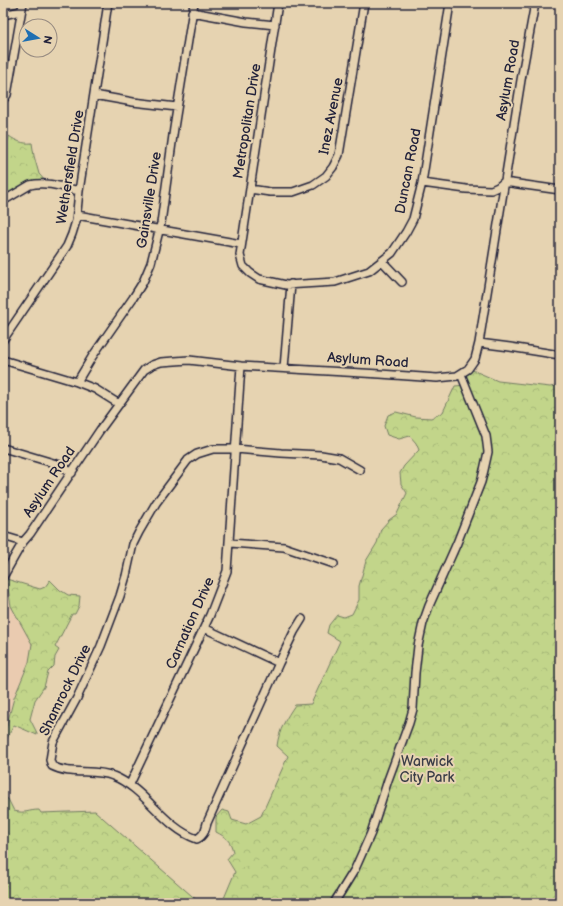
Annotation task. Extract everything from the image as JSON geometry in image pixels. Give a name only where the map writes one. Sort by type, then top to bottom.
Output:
[{"type":"street","points":[[3,100],[7,95],[23,3]]},
{"type":"street","name":"Wethersfield Drive","points":[[3,340],[67,246],[74,227],[108,3]]},
{"type":"street","name":"Gainsville Drive","points":[[78,382],[92,357],[128,307],[143,282],[151,263],[160,229],[177,107],[194,3]]},
{"type":"street","name":"Metropolitan Drive","points":[[241,244],[278,3]]},
{"type":"street","name":"Inez Avenue","points":[[250,189],[270,192],[292,192],[313,185],[326,176],[333,167],[339,155],[364,3]]},
{"type":"street","name":"Duncan Road","points":[[241,244],[240,255],[244,266],[250,273],[259,279],[286,285],[335,282],[370,271],[392,252],[413,219],[422,183],[450,3]]},
{"type":"street","name":"Asylum Road","points":[[3,578],[23,542],[72,473],[100,430],[144,370],[152,365],[161,362],[189,360],[242,366],[437,378],[457,376],[468,369],[475,358],[479,343],[504,182],[535,3]]},
{"type":"street","points":[[3,15],[21,11]]},
{"type":"street","points":[[192,12],[246,22],[275,25]]},
{"type":"street","points":[[94,96],[177,107]]},
{"type":"street","points":[[422,183],[466,189],[491,190],[504,182],[560,190]]},
{"type":"street","points":[[3,201],[30,185],[35,184],[48,183],[79,191]]},
{"type":"street","points":[[77,215],[241,244]]},
{"type":"street","points":[[382,261],[402,282]]},
{"type":"street","points":[[284,368],[291,284]]},
{"type":"street","points":[[479,343],[560,355]]},
{"type":"street","points":[[3,360],[78,382],[95,389],[119,404]]},
{"type":"street","name":"Carnation Drive","points":[[130,784],[210,615],[227,571],[242,366]]},
{"type":"street","points":[[334,903],[355,868],[371,833],[388,780],[409,723],[412,709],[418,646],[423,623],[429,606],[457,544],[481,482],[484,470],[488,452],[486,436],[462,374]]},
{"type":"street","points":[[3,448],[60,465],[72,473]]},
{"type":"street","name":"Shamrock Drive","points":[[302,619],[279,663],[206,830],[202,836],[197,839],[182,832],[130,784],[112,775],[72,772],[59,770],[52,766],[50,760],[53,742],[77,698],[101,646],[120,596],[133,544],[156,503],[188,460],[197,454],[213,449],[236,449],[320,455],[339,458],[360,470]]},
{"type":"street","points":[[3,536],[23,542]]},
{"type":"street","points":[[230,543],[284,547],[334,564]]},
{"type":"street","points":[[204,628],[279,663]]},
{"type":"shaded area","points":[[3,580],[7,583],[23,627],[32,644],[29,662],[14,698],[6,728],[3,729]]},
{"type":"green space","points":[[9,136],[20,142],[32,143],[39,174],[47,183],[30,185],[3,201],[3,150],[6,147]]},
{"type":"green space","name":"Warwick City Park","points":[[470,369],[498,381],[550,387],[559,383],[560,377],[560,903],[512,903],[501,899],[493,903],[222,903],[235,872],[227,859],[233,852],[231,845],[228,840],[216,832],[216,817],[222,810],[229,812],[232,820],[246,824],[261,816],[288,756],[277,746],[283,724],[295,705],[311,704],[340,641],[327,633],[329,625],[337,615],[344,617],[352,614],[359,600],[359,586],[366,561],[377,543],[381,529],[397,514],[407,493],[401,484],[400,473],[404,466],[419,450],[416,443],[410,436],[399,439],[387,435],[384,426],[388,415],[396,412],[416,417],[431,418],[443,412],[455,386],[466,385],[462,375]]},
{"type":"green space","points":[[3,578],[40,589],[45,587],[50,580],[60,590],[68,595],[80,596],[79,606],[75,614],[72,614],[55,647],[59,650],[55,657],[54,666],[48,672],[44,687],[35,700],[30,719],[37,735],[14,725],[3,746],[3,729],[6,728],[14,698],[29,662],[32,644],[11,606],[7,583],[3,580]]},
{"type":"green space","points":[[3,796],[8,799],[14,811],[18,812],[39,810],[41,813],[95,811],[200,903],[3,903]]}]
